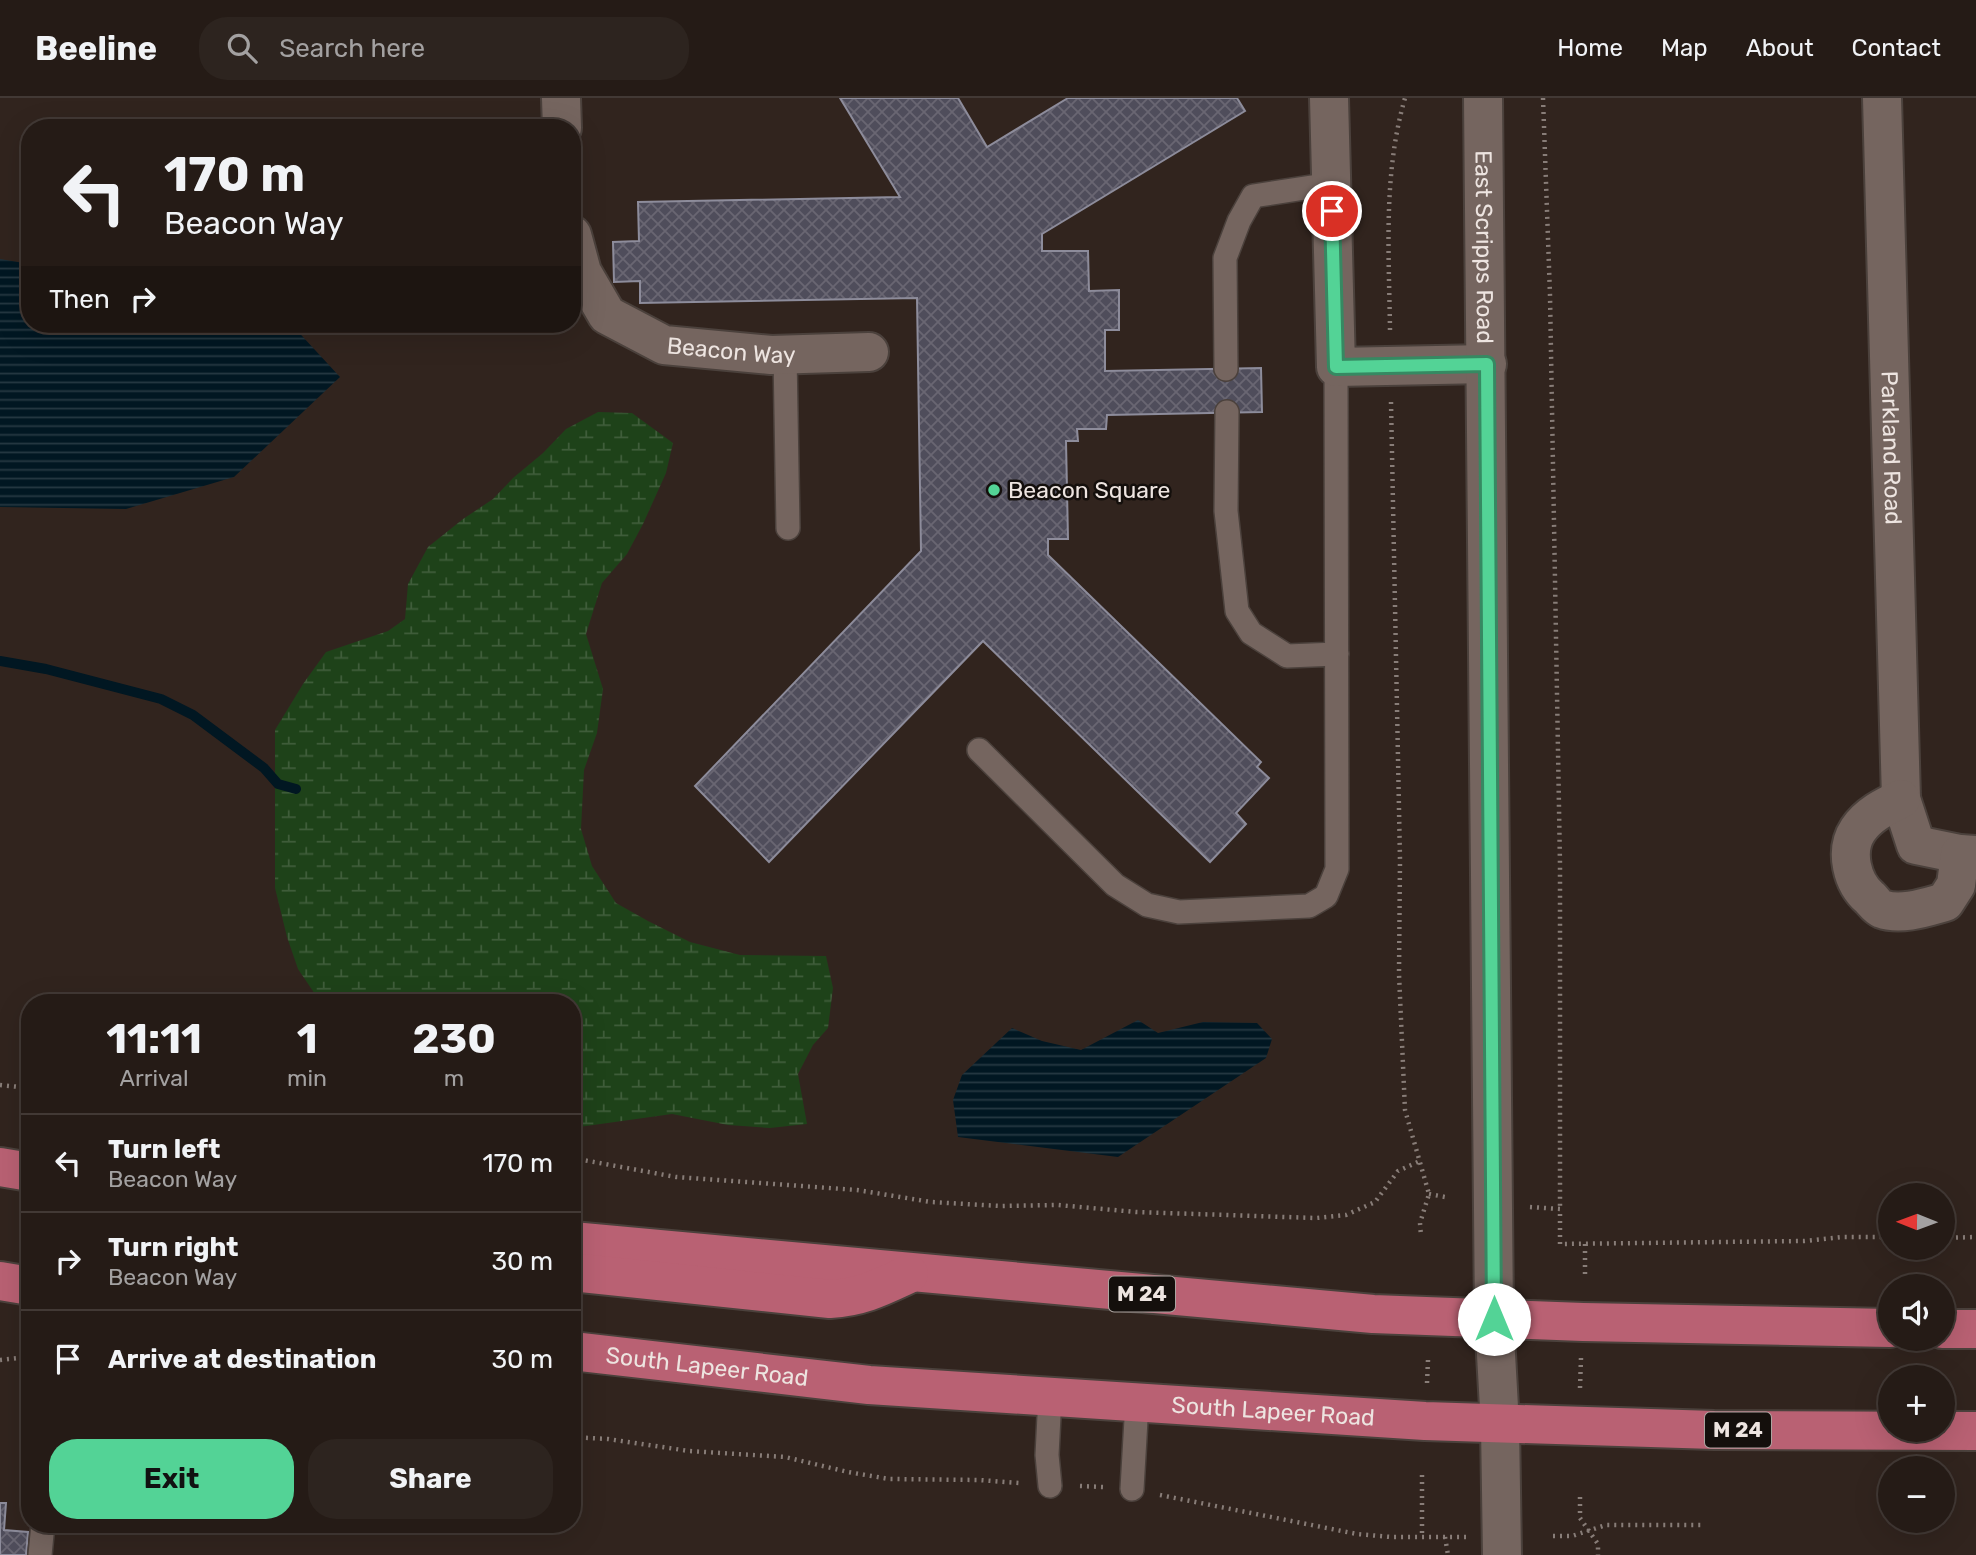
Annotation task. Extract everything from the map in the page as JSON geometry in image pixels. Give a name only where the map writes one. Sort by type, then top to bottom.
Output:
[{"type":"main road","points":[[0,1167],[21,1170]]},
{"type":"main road","name":"M 24","points":[[581,1242],[1297,1309],[1494,1319],[1878,1328]]},
{"type":"main road","points":[[581,1273],[830,1299],[874,1291],[911,1273]]},
{"type":"main road","points":[[0,1280],[21,1284]]},
{"type":"main road","points":[[1955,1329],[1976,1329]]},
{"type":"main road","name":"South Lapeer Road","points":[[581,1352],[869,1385],[1050,1395],[1254,1411],[1500,1424],[1976,1431]]},
{"type":"street","points":[[561,98],[562,119]]},
{"type":"street","points":[[1329,98],[1336,367],[1487,364]]},
{"type":"street","name":"East Scripps Road","points":[[1483,98],[1494,1319],[1500,1424],[1488,1546]]},
{"type":"street","name":"Parkland Road","points":[[1882,98],[1900,799],[1916,845],[1968,854],[1956,885],[1945,902],[1907,911],[1893,911],[1880,909],[1862,892],[1851,854],[1856,832],[1878,810],[1900,799]]},
{"type":"street","name":"Beacon Way","points":[[581,268],[607,315],[664,345],[785,355],[869,352]]},
{"type":"lane","points":[[1226,369],[1225,258],[1253,196],[1331,184]]},
{"type":"lane","points":[[785,355],[788,528]]},
{"type":"lane","points":[[979,750],[1115,885],[1147,905],[1179,912],[1309,906],[1326,896],[1338,869],[1336,367]]},
{"type":"lane","points":[[1227,412],[1226,511],[1237,611],[1251,633],[1287,656],[1338,654]]},
{"type":"lane","points":[[1050,1395],[1047,1455],[1050,1486]]},
{"type":"lane","points":[[1132,1489],[1137,1402]]},
{"type":"lane","points":[[40,1555],[42,1533]]},
{"type":"path","points":[[1405,98],[1396,127],[1389,184],[1400,847],[1399,974],[1405,1110],[1429,1194],[1420,1223],[1422,1236]]},
{"type":"path","points":[[1543,98],[1550,295],[1560,865],[1560,1244],[1804,1241],[1878,1237]]},
{"type":"path","points":[[0,1085],[21,1087]]},
{"type":"path","points":[[581,1160],[676,1177],[857,1190],[931,1202],[1000,1206],[1058,1205],[1136,1212],[1316,1218],[1346,1215],[1375,1202],[1398,1171],[1420,1161]]},
{"type":"path","points":[[1429,1194],[1445,1196]]},
{"type":"path","points":[[1524,1207],[1560,1209]]},
{"type":"path","points":[[1955,1238],[1976,1237]]},
{"type":"path","points":[[1585,1244],[1585,1274]]},
{"type":"path","points":[[1580,1396],[1581,1353]]},
{"type":"path","points":[[0,1360],[21,1359]]},
{"type":"path","points":[[1427,1390],[1428,1360]]},
{"type":"path","points":[[581,1438],[689,1451],[785,1457],[889,1479],[979,1480],[1132,1489],[1357,1534],[1391,1538],[1445,1537],[1488,1546]]},
{"type":"path","points":[[1422,1475],[1422,1537]]},
{"type":"path","points":[[1580,1497],[1580,1518],[1598,1544],[1598,1555]]},
{"type":"path","points":[[1553,1536],[1572,1536],[1606,1525],[1704,1525]]},
{"type":"path","points":[[1445,1537],[1448,1555]]},
{"type":"green space","points":[[598,412],[632,413],[673,443],[666,473],[643,524],[627,554],[602,583],[586,634],[603,689],[597,733],[584,770],[581,829],[592,866],[616,903],[690,942],[740,955],[826,956],[833,988],[828,1028],[813,1045],[798,1074],[807,1124],[770,1128],[728,1125],[672,1114],[581,1127],[581,994],[315,994],[298,969],[275,888],[275,730],[326,652],[388,631],[405,619],[408,584],[428,547],[493,499],[566,429]]},
{"type":"water","points":[[0,259],[21,262],[21,333],[299,333],[340,377],[234,477],[126,509],[0,507]]},
{"type":"water","points":[[1138,1020],[1158,1033],[1203,1022],[1257,1023],[1272,1039],[1266,1058],[1118,1157],[958,1137],[953,1100],[962,1075],[1012,1028],[1042,1041],[1081,1050]]},
{"type":"building","name":"Beacon Square","points":[[840,98],[958,98],[987,147],[1068,98],[1237,98],[1245,111],[1042,234],[1042,251],[1088,251],[1089,291],[1119,290],[1119,330],[1105,330],[1105,371],[1261,368],[1262,412],[1107,415],[1106,429],[1077,429],[1078,441],[1066,441],[1068,539],[1048,539],[1048,555],[1261,762],[1257,767],[1269,778],[1236,813],[1246,824],[1210,862],[983,641],[769,862],[695,786],[921,551],[917,298],[640,303],[640,281],[614,282],[613,242],[639,241],[638,202],[900,197]]},
{"type":"building","points":[[0,1503],[6,1503],[4,1530],[28,1533],[26,1555],[0,1555]]},
{"type":"waterway","points":[[0,661],[46,669],[161,699],[193,715],[264,768],[278,784],[296,789]]},
{"type":"place","name":"Beacon Square","points":[[994,490]]},
{"type":"route","points":[[1332,211],[1336,367],[1487,364],[1494,1319]]}]
